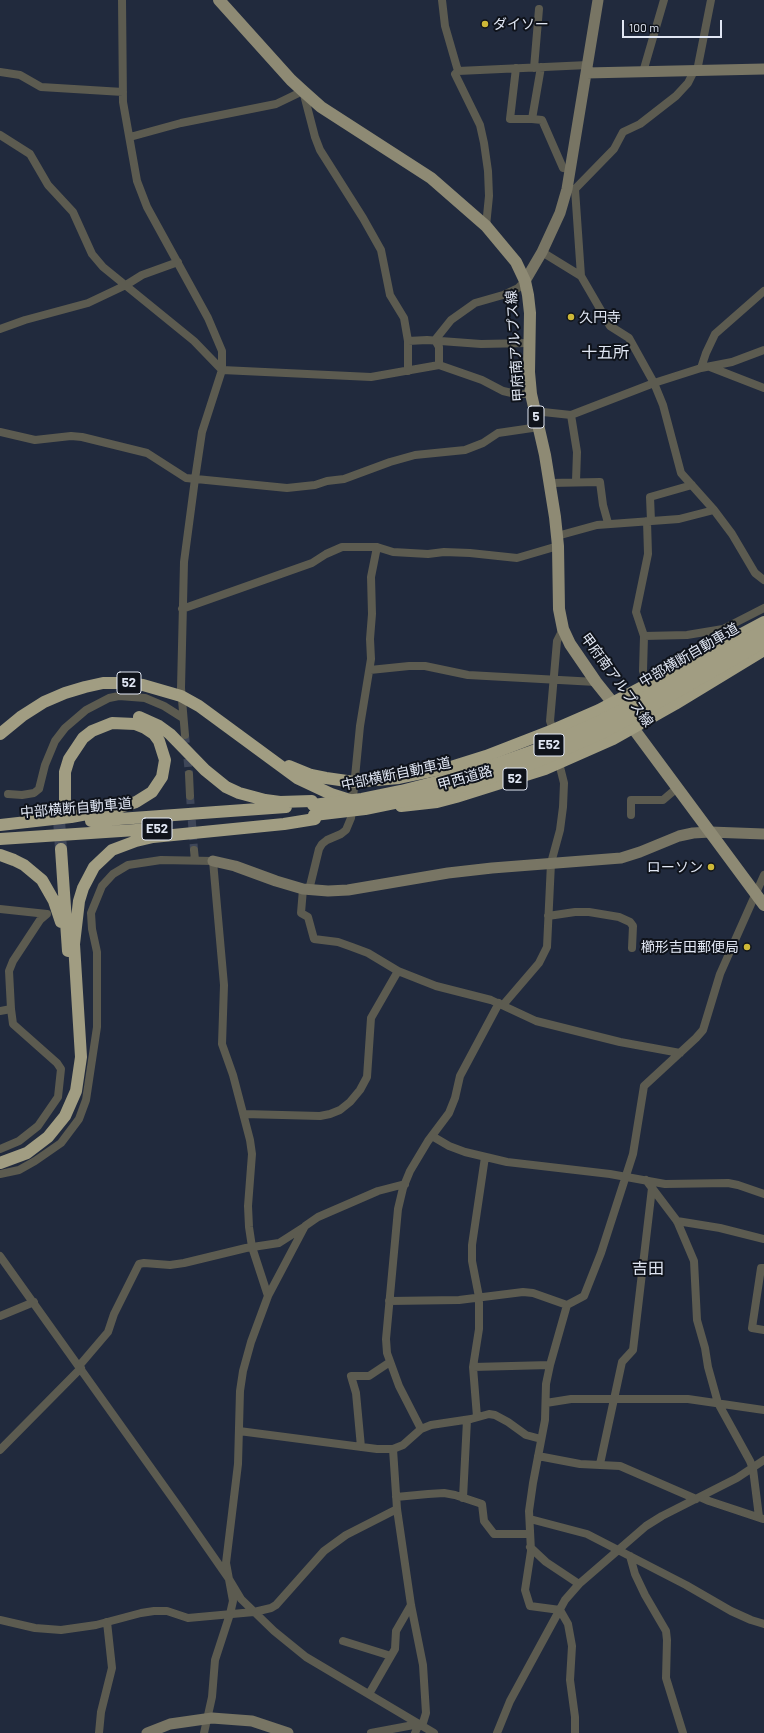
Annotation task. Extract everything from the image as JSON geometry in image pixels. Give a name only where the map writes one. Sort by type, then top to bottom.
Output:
[{"type":"highway","name":"甲西道路","points":[[254,746],[278,761],[305,773],[354,782],[399,778],[451,767],[486,756],[553,730],[612,703],[764,622]]},
{"type":"highway","name":"中部横断自動車道","points":[[0,839],[267,821],[454,778],[536,750],[602,720],[764,630]]},
{"type":"highway","name":"中部横断自動車道","points":[[0,829],[107,819],[313,810],[365,810],[452,790],[540,761],[585,741],[764,642]]},
{"type":"highway","name":"甲西道路","points":[[0,734],[22,716],[44,702],[65,693],[103,683],[143,685],[182,696],[199,706],[297,778],[331,794],[352,801],[395,806],[437,802],[480,791],[559,763],[613,740],[764,650]]},
{"type":"highway","points":[[0,825],[102,812],[127,806],[152,792],[162,777],[165,760],[159,741],[154,734],[135,724],[112,723],[92,731],[83,738],[69,759],[61,805],[58,772],[61,757],[68,745],[76,734],[98,719],[122,715],[135,716],[148,720],[159,726],[170,734],[215,779],[239,793],[313,810]]},
{"type":"highway","points":[[0,1157],[16,1152],[40,1137],[59,1114],[70,1089],[75,1056],[71,944],[79,901],[83,888],[94,867],[112,850],[136,841],[153,837],[284,824],[313,810]]},
{"type":"highway","points":[[0,1163],[27,1153],[48,1137],[65,1116],[76,1091],[80,1075],[81,1050],[64,849]]},
{"type":"highway","points":[[0,855],[24,865],[42,880],[60,915],[71,944]]},
{"type":"main road","name":"甲府南アルプス線","points":[[219,0],[291,80],[321,107],[431,178],[486,226],[516,262],[525,281],[530,313],[529,342],[531,394],[550,483],[558,541],[559,609],[563,629],[570,644],[596,682],[633,728],[755,894],[764,904]]},
{"type":"street","points":[[122,0],[123,102],[137,181],[147,207],[208,318],[222,351],[222,370],[202,432],[184,562],[182,609],[182,696],[185,735]]},
{"type":"street","points":[[442,0],[445,26],[458,71],[455,74],[480,125],[484,143],[488,171],[489,196],[486,226]]},
{"type":"street","points":[[598,0],[571,168],[571,189],[581,276],[610,326],[629,338],[654,383],[663,405],[681,473],[714,510],[732,534],[755,573],[764,580]]},
{"type":"street","points":[[643,72],[664,0]]},
{"type":"street","points":[[435,340],[451,320],[464,310],[475,304],[503,295],[518,288],[525,281],[542,252],[571,189],[614,149],[623,132],[640,124],[670,100],[688,83],[696,71],[711,0]]},
{"type":"street","points":[[532,119],[537,67],[538,9]]},
{"type":"street","points":[[458,71],[537,67],[643,72],[764,70]]},
{"type":"street","points":[[516,68],[510,119],[542,120],[563,168],[571,168]]},
{"type":"street","points":[[0,72],[20,75],[41,87],[123,92]]},
{"type":"street","points":[[130,137],[181,123],[276,104],[303,90],[315,137],[320,150],[363,218],[381,250],[390,295],[404,318],[408,341],[408,371]]},
{"type":"street","points":[[0,135],[30,154],[48,185],[73,212],[92,254],[103,267],[194,341],[222,370],[371,377],[439,365],[482,380],[503,391],[516,394],[531,394]]},
{"type":"street","points":[[542,252],[581,276]]},
{"type":"street","points":[[0,329],[25,320],[88,303],[126,285],[142,275],[178,262]]},
{"type":"street","points":[[705,367],[706,353],[715,334],[764,291]]},
{"type":"street","points":[[408,341],[435,340],[481,344],[529,342]]},
{"type":"street","points":[[435,340],[439,347],[439,365]]},
{"type":"street","points":[[536,414],[543,412],[572,415],[654,383],[705,367],[732,362],[764,350]]},
{"type":"street","points":[[705,367],[764,388]]},
{"type":"street","points":[[572,415],[577,452],[576,481]]},
{"type":"street","points":[[0,432],[34,440],[70,436],[82,437],[147,453],[186,478],[287,488],[315,485],[327,481],[344,479],[390,462],[415,455],[465,450],[483,443],[498,433],[539,427]]},
{"type":"street","points":[[550,483],[576,481],[600,482],[603,505],[608,523]]},
{"type":"street","points":[[648,685],[642,671],[644,636],[636,612],[648,554],[650,497],[692,485]]},
{"type":"street","points":[[182,609],[312,563],[326,554],[342,547],[377,547],[393,552],[428,554],[444,552],[470,553],[517,558],[597,525],[679,519],[714,510]]},
{"type":"street","points":[[377,547],[371,577],[371,660],[360,726],[351,818],[346,830],[341,834],[327,840],[319,849],[306,889],[301,913],[308,918],[314,939],[338,942],[352,946],[368,953],[398,971],[436,986],[501,1004],[536,1021],[552,1026],[680,1053]]},
{"type":"street","points":[[644,636],[687,635],[724,629],[764,608]]},
{"type":"street","points":[[553,730],[550,721],[557,642],[563,629]]},
{"type":"street","points":[[370,670],[425,666],[468,675],[596,682]]},
{"type":"street","points":[[8,794],[22,795],[34,793],[39,789],[44,765],[55,741],[64,728],[86,710],[109,698],[119,696],[145,698],[164,706],[183,718]]},
{"type":"street","points":[[421,1430],[399,1386],[390,1362],[386,1339],[398,1209],[410,1171],[432,1136],[449,1113],[455,1098],[460,1076],[501,1004],[544,955],[547,947],[551,863],[560,830],[563,807],[564,783],[559,763]]},
{"type":"street","points":[[188,774],[190,796]]},
{"type":"street","points":[[631,815],[631,800],[663,800],[677,788]]},
{"type":"street","points":[[0,1174],[19,1170],[61,1143],[79,1119],[86,1100],[97,1027],[97,952],[87,912],[102,886],[113,874],[128,865],[161,860],[213,861],[306,889],[348,890],[448,873],[622,858],[679,836],[710,832],[764,834]]},
{"type":"street","points":[[194,850],[194,860]]},
{"type":"street","points":[[213,861],[224,985],[222,1044],[244,1114],[252,1154],[248,1206],[249,1227],[252,1247],[268,1296]]},
{"type":"street","points":[[560,1610],[530,1606],[525,1590],[530,1547],[530,1519],[533,1483],[545,1420],[546,1384],[550,1365],[567,1305],[584,1296],[601,1253],[633,1154],[644,1086],[696,1038],[702,1030],[720,974],[764,874]]},
{"type":"street","points":[[0,909],[48,914],[40,920],[12,961],[9,971],[11,1009],[13,1024],[57,1063],[61,1069],[58,1097],[38,1126],[19,1141],[0,1149]]},
{"type":"street","points":[[548,916],[575,912],[589,912],[619,917],[630,922],[633,926],[632,948]]},
{"type":"street","points":[[244,1114],[320,1116],[340,1110],[350,1102],[360,1090],[367,1076],[371,1018],[398,971]]},
{"type":"street","points":[[0,1011],[11,1009]]},
{"type":"street","points":[[432,1136],[449,1146],[485,1157],[526,1165],[610,1174],[665,1184],[728,1183],[764,1194]]},
{"type":"street","points":[[477,1417],[473,1367],[479,1329],[479,1297],[472,1261],[472,1245],[485,1157]]},
{"type":"street","points":[[538,1456],[580,1464],[620,1466],[698,1498],[761,1518],[753,1468],[747,1453],[718,1403],[697,1320],[694,1261],[677,1221],[646,1180]]},
{"type":"street","points":[[0,1450],[80,1367],[108,1332],[114,1314],[139,1264],[170,1265],[184,1263],[279,1242],[318,1217],[378,1191],[405,1184]]},
{"type":"street","points":[[600,1464],[622,1362],[633,1350],[652,1188]]},
{"type":"street","points":[[677,1221],[734,1231],[764,1239]]},
{"type":"street","points":[[204,1733],[212,1697],[215,1660],[233,1601],[226,1563],[238,1464],[240,1390],[243,1371],[251,1342],[268,1296],[305,1226]]},
{"type":"street","points":[[0,1256],[229,1579],[241,1599],[274,1631],[306,1657],[434,1733]]},
{"type":"street","points":[[764,1268],[761,1268],[752,1328],[764,1330]]},
{"type":"street","points":[[389,1301],[454,1300],[523,1292],[533,1293],[567,1305]]},
{"type":"street","points":[[0,1316],[34,1302]]},
{"type":"street","points":[[361,1447],[356,1393],[352,1376],[370,1376],[390,1362]]},
{"type":"street","points":[[473,1367],[550,1365]]},
{"type":"street","points":[[546,1403],[571,1399],[688,1399],[764,1410]]},
{"type":"street","points":[[239,1430],[361,1447],[393,1449],[403,1445],[421,1430],[431,1425],[467,1420],[489,1414],[495,1415],[508,1422],[526,1435],[541,1439]]},
{"type":"street","points":[[463,1498],[467,1420]]},
{"type":"street","points":[[393,1449],[396,1510],[422,1665],[426,1713],[415,1733]]},
{"type":"street","points":[[497,1733],[510,1701],[565,1600],[579,1584],[646,1526],[753,1468],[764,1460]]},
{"type":"street","points":[[396,1497],[444,1493],[463,1498],[482,1504],[484,1521],[494,1534],[530,1534]]},
{"type":"street","points":[[0,1620],[35,1628],[62,1630],[107,1622],[154,1611],[167,1611],[188,1618],[254,1612],[276,1605],[324,1551],[341,1539],[396,1510]]},
{"type":"street","points":[[530,1519],[587,1534],[732,1611],[764,1624]]},
{"type":"street","points":[[530,1547],[546,1562],[579,1584]]},
{"type":"street","points":[[630,1556],[635,1574],[645,1595],[666,1631],[666,1678],[683,1733]]},
{"type":"street","points":[[369,1694],[395,1649],[396,1631],[411,1605]]},
{"type":"street","points":[[560,1610],[568,1624],[571,1634],[572,1646],[570,1680],[575,1717],[575,1733]]},
{"type":"street","points":[[99,1733],[101,1712],[112,1668],[107,1622]]},
{"type":"street","points":[[343,1641],[391,1656]]},
{"type":"street","points":[[147,1733],[170,1724],[212,1718],[252,1721],[288,1733]]},
{"type":"street","points":[[371,1733],[421,1724]]},
{"type":"tunnel","points":[[185,735],[189,774]]},
{"type":"tunnel","points":[[190,796],[194,850]]},
{"type":"tunnel","points":[[58,805],[61,849]]},
{"type":"place","name":"ダイソー","points":[[485,24]]},
{"type":"place","name":"久円寺","points":[[571,317]]},
{"type":"place","name":"ローソン","points":[[711,867]]},
{"type":"place","name":"櫛形吉田郵便局","points":[[747,947]]},
{"type":"district","name":"十五所","points":[[605,353]]},
{"type":"district","name":"吉田","points":[[648,1269]]}]
